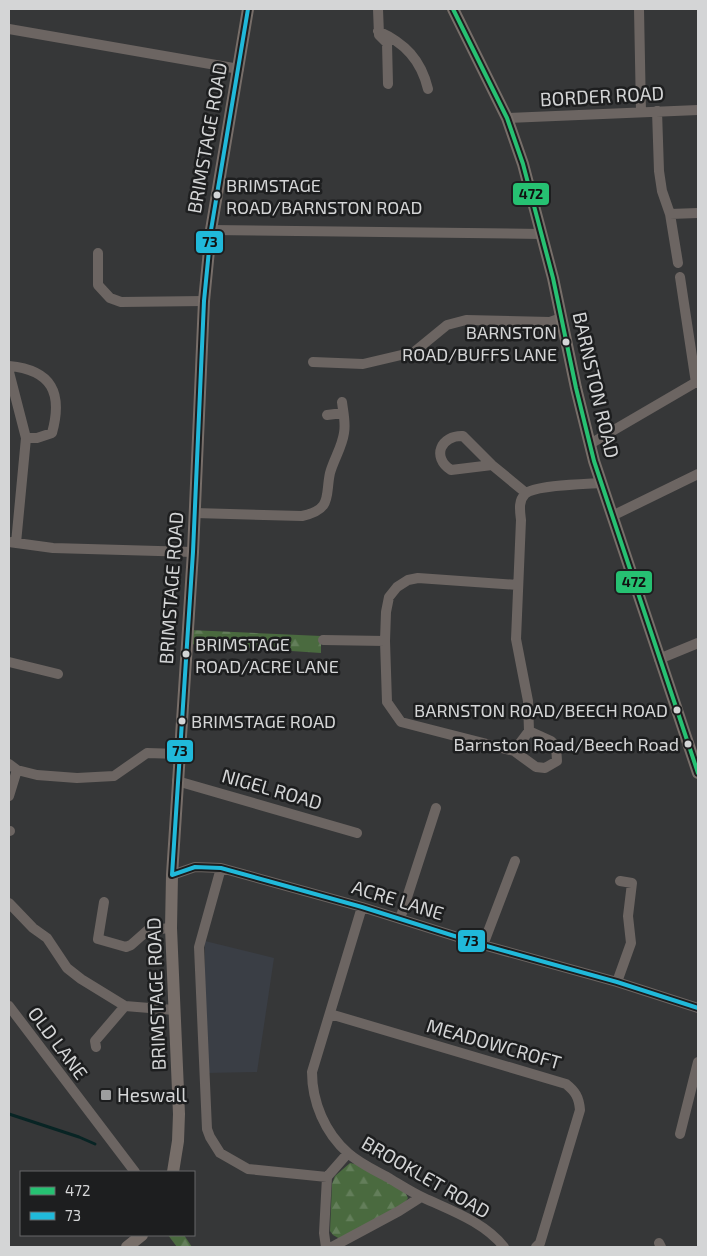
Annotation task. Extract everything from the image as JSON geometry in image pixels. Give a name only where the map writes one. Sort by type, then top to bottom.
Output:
[{"type":"main road","name":"BRIMSTAGE ROAD","points":[[173,1171],[178,1141],[179,1114],[171,928],[172,874],[193,552],[204,301],[211,230],[248,9]]},
{"type":"main road","name":"BARNSTON ROAD","points":[[453,9],[508,118],[523,164],[542,234],[576,388],[601,483],[698,774]]},
{"type":"main road","points":[[127,1247],[141,1236]]},
{"type":"street","points":[[378,9],[378,33],[387,44],[388,84]]},
{"type":"street","points":[[639,9],[642,112]]},
{"type":"street","points":[[9,29],[239,69]]},
{"type":"street","points":[[378,33],[392,38],[417,61],[424,71],[428,89]]},
{"type":"street","name":"BORDER ROAD","points":[[508,118],[698,110]]},
{"type":"street","points":[[657,111],[659,171],[662,191],[670,214],[678,263]]},
{"type":"street","points":[[670,214],[698,213]]},
{"type":"street","points":[[211,230],[542,234]]},
{"type":"street","points":[[98,253],[98,285],[110,298],[121,302],[204,301]]},
{"type":"street","points":[[590,444],[697,382],[680,277]]},
{"type":"street","points":[[313,362],[363,364],[414,352],[447,325],[466,320],[550,322],[561,318]]},
{"type":"street","points":[[9,366],[31,371],[48,381],[53,388],[56,398],[52,433],[37,438],[26,438]]},
{"type":"street","points":[[9,372],[26,438],[12,542],[53,548],[193,552]]},
{"type":"street","points":[[194,513],[302,516],[320,508],[327,499],[330,473],[345,432],[342,402]]},
{"type":"street","points":[[9,415],[20,413]]},
{"type":"street","points":[[327,415],[343,413]]},
{"type":"street","points":[[492,464],[451,470],[442,461],[440,448],[445,441],[454,436],[463,436],[526,493]]},
{"type":"street","points":[[612,516],[698,474]]},
{"type":"street","points":[[514,751],[529,731],[528,701],[516,640],[520,506],[526,493],[532,490],[555,486],[601,483]]},
{"type":"street","points":[[518,585],[418,578],[408,580],[397,587],[389,597],[384,641],[387,702],[401,722],[514,751],[536,766],[545,768],[557,761],[556,746],[551,741],[529,731]]},
{"type":"street","points":[[323,640],[384,641]]},
{"type":"street","points":[[659,659],[698,643]]},
{"type":"street","points":[[9,662],[58,674]]},
{"type":"street","points":[[9,796],[13,767],[37,776],[77,778],[114,776],[147,753],[179,754]]},
{"type":"street","name":"NIGEL ROAD","points":[[177,781],[357,832]]},
{"type":"street","points":[[400,919],[436,808]]},
{"type":"street","points":[[483,945],[515,861]]},
{"type":"street","name":"ACRE LANE","points":[[172,874],[194,867],[221,868],[362,907],[483,945],[617,982],[698,1008]]},
{"type":"street","points":[[221,868],[199,947],[208,1129],[210,1137],[220,1153],[248,1169],[327,1177]]},
{"type":"street","points":[[617,982],[630,943],[628,916],[632,884],[620,881]]},
{"type":"street","points":[[104,902],[98,939],[126,947],[148,930],[171,928]]},
{"type":"street","name":"BROOKLET ROAD","points":[[362,907],[312,1072],[312,1086],[321,1116],[329,1131],[348,1153],[421,1197],[468,1218],[497,1239],[504,1247]]},
{"type":"street","points":[[11,908],[47,938],[68,968],[81,979],[125,1006],[174,1010]]},
{"type":"street","name":"OLD LANE","points":[[9,1006],[134,1171]]},
{"type":"street","points":[[96,1047],[95,1041],[125,1006]]},
{"type":"street","name":"MEADOWCROFT","points":[[330,1014],[566,1084],[574,1091],[579,1099],[580,1110],[540,1242],[536,1247]]},
{"type":"street","points":[[680,1134],[698,1062]]},
{"type":"street","points":[[326,1247],[324,1233],[327,1177],[348,1153]]},
{"type":"street","points":[[332,1247],[421,1197]]},
{"type":"shaded area","points":[[205,941],[274,958],[257,1072],[205,1073]]},
{"type":"green space","points":[[190,630],[321,636],[321,653],[189,644]]},
{"type":"green space","points":[[350,1163],[360,1165],[405,1192],[408,1198],[403,1205],[340,1239],[330,1231],[332,1184],[335,1176]]},
{"type":"green space","points":[[169,1236],[185,1236],[192,1247],[177,1247]]},
{"type":"waterway","points":[[9,1114],[95,1144]]},
{"type":"transit line","name":"73","points":[[248,9],[211,230],[204,301],[193,552],[172,875],[195,867],[221,868],[362,907],[483,945],[617,982],[698,1008]]},
{"type":"transit line","name":"472","points":[[453,9],[507,118],[523,164],[553,278],[576,388],[594,461],[698,773]]},
{"type":"place","name":"BRIMSTAGE ROAD/BARNSTON ROAD","points":[[217,195]]},
{"type":"place","name":"BARNSTON ROAD/BUFFS LANE","points":[[566,342]]},
{"type":"place","name":"BRIMSTAGE ROAD/ACRE LANE","points":[[186,654]]},
{"type":"place","name":"BARNSTON ROAD/BEECH ROAD","points":[[677,710]]},
{"type":"place","name":"BRIMSTAGE ROAD","points":[[182,721]]},
{"type":"place","name":"Barnston Road/Beech Road","points":[[688,744]]},
{"type":"place","name":"Heswall","points":[[106,1095]]}]
